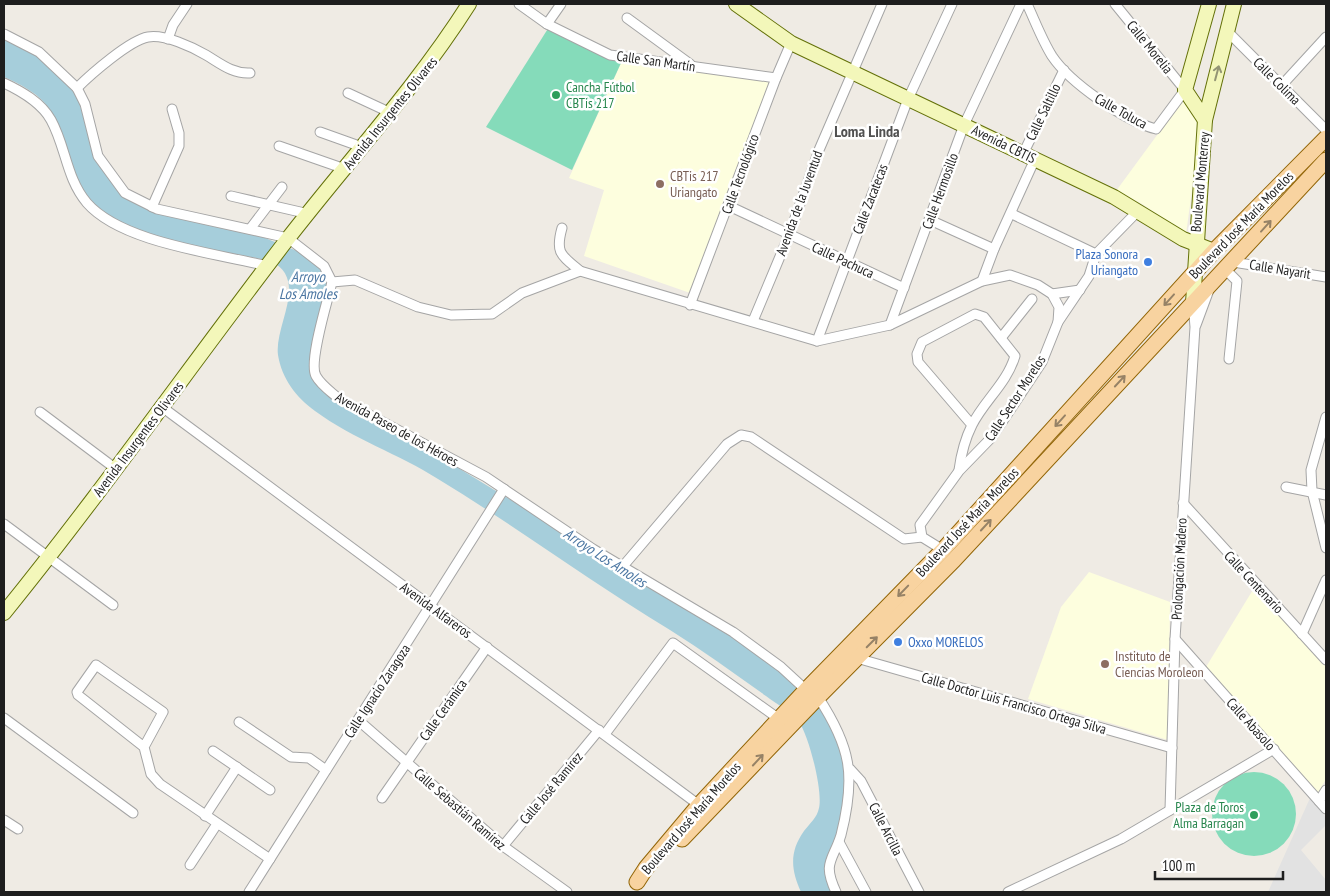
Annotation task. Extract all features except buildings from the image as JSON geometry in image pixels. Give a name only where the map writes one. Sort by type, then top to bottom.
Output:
[{"type":"main road","name":"Boulevard José María Morelos","points":[[850,655],[1195,271],[1326,138]]},
{"type":"main road","name":"Boulevard José María Morelos","points":[[633,887],[646,868],[704,809],[785,719],[850,655],[954,560],[1326,160]]},
{"type":"main road","points":[[1214,251],[1224,250],[1230,255],[1229,266]]},
{"type":"main road","points":[[1195,271],[1201,280],[1211,285]]},
{"type":"street","points":[[168,39],[173,25],[186,4]]},
{"type":"street","name":"Avenida Insurgentes Olivares","points":[[4,612],[49,557],[116,469],[268,264],[391,113],[439,50],[469,4]]},
{"type":"street","name":"Calle San Martín","points":[[519,4],[547,24],[610,54],[776,78]]},
{"type":"street","points":[[547,24],[561,4]]},
{"type":"street","name":"Avenida CBTIS","points":[[736,4],[791,44],[852,71],[1114,197],[1183,239],[1214,251]]},
{"type":"street","name":"Avenida de la Juventud","points":[[754,321],[789,235],[819,150],[882,4]]},
{"type":"street","name":"Calle Zacatecas","points":[[817,341],[908,99],[952,4]]},
{"type":"street","name":"Calle Hermosillo","points":[[890,326],[964,125],[1021,4]]},
{"type":"street","name":"Calle Toluca","points":[[1027,4],[1052,56],[1064,70],[1095,98],[1156,129],[1185,90]]},
{"type":"street","name":"Calle Morelia","points":[[1115,4],[1185,90]]},
{"type":"street","points":[[1185,90],[1209,4]]},
{"type":"street","name":"Boulevard Monterrey","points":[[1192,303],[1205,120],[1234,4]]},
{"type":"street","points":[[627,18],[692,66]]},
{"type":"street","name":"Calle Colima","points":[[1228,32],[1326,130]]},
{"type":"street","points":[[4,34],[39,52],[77,88],[85,104],[98,156],[125,193],[152,207],[250,229],[287,240],[324,266],[332,282],[355,280],[418,307],[451,315],[492,314],[522,293],[580,271]]},
{"type":"street","points":[[77,88],[94,71],[128,47],[148,37],[168,39],[203,54],[237,74],[250,73]]},
{"type":"street","points":[[1282,85],[1326,37]]},
{"type":"street","name":"Calle Tecnológico","points":[[690,305],[776,78],[791,44]]},
{"type":"street","name":"Calle Saltillo","points":[[982,281],[994,249],[1012,214],[1029,156],[1064,70]]},
{"type":"street","points":[[4,83],[36,102],[45,111],[51,120],[74,183],[88,204],[102,216],[143,237],[268,264]]},
{"type":"street","name":"Boulevard Monterrey","points":[[1185,90],[1205,120]]},
{"type":"street","points":[[348,93],[391,113]]},
{"type":"street","points":[[1193,103],[1199,106],[1205,105],[1210,99]]},
{"type":"street","points":[[152,207],[179,146],[179,133],[172,109]]},
{"type":"street","points":[[320,132],[362,147]]},
{"type":"street","points":[[279,146],[345,169]]},
{"type":"street","points":[[250,229],[282,186]]},
{"type":"street","points":[[231,196],[309,214]]},
{"type":"street","name":"Calle Pachuca","points":[[729,206],[847,263],[904,288]]},
{"type":"street","name":"Calle Sector Morelos","points":[[922,536],[920,526],[959,471],[992,437],[1042,362],[1058,322],[1089,276],[1096,254],[1138,211]]},
{"type":"street","points":[[1012,214],[1096,254]]},
{"type":"street","points":[[930,220],[994,249]]},
{"type":"street","points":[[562,228],[558,243],[559,251],[580,271],[817,341],[890,326],[982,281],[1010,275],[1038,285],[1052,294],[1059,307],[1058,322]]},
{"type":"street","points":[[1229,266],[1237,281],[1229,359]]},
{"type":"street","name":"Calle Nayarit","points":[[1229,266],[1326,277]]},
{"type":"street","name":"Avenida Paseo de los Héroes","points":[[332,282],[316,349],[315,374],[324,386],[338,398],[486,477],[503,491],[593,549],[624,565],[733,632],[781,667],[810,695],[844,744],[850,769],[848,798],[838,842],[829,861],[829,878],[836,892]]},
{"type":"street","name":"Prolongación Madero","points":[[1195,327],[1211,285]]},
{"type":"street","points":[[1052,294],[1080,290]]},
{"type":"street","points":[[1001,338],[1032,299]]},
{"type":"street","name":"Prolongación Madero","points":[[1170,810],[1175,639],[1182,503],[1195,327],[1192,303]]},
{"type":"street","points":[[959,471],[961,455],[972,425],[1011,370],[1015,356],[984,318],[975,314],[922,342],[917,354],[918,362],[972,425]]},
{"type":"street","name":"Avenida Alfareros","points":[[162,408],[704,809]]},
{"type":"street","points":[[40,412],[116,469]]},
{"type":"street","points":[[1326,417],[1311,470],[1312,491],[1326,548]]},
{"type":"street","points":[[624,565],[727,444],[741,435],[751,437],[904,539],[922,536],[943,550]]},
{"type":"street","points":[[1286,487],[1326,495]]},
{"type":"street","name":"Calle Ignacio Zaragoza","points":[[249,892],[503,491]]},
{"type":"street","name":"Calle Centenario","points":[[1182,503],[1326,660]]},
{"type":"street","points":[[4,524],[113,605]]},
{"type":"street","points":[[1302,634],[1326,580]]},
{"type":"street","name":"Calle Abasolo","points":[[1175,639],[1274,748],[1326,809]]},
{"type":"street","name":"Calle José Ramírez","points":[[502,846],[602,732],[673,643],[785,719]]},
{"type":"street","name":"Calle Cerámica","points":[[382,798],[487,647]]},
{"type":"street","name":"Calle Doctor Luis Francisco Ortega Silva","points":[[850,655],[1172,748]]},
{"type":"street","points":[[144,747],[164,712],[96,665],[77,692],[78,695],[144,747],[151,774],[155,779],[270,860]]},
{"type":"street","points":[[4,718],[134,813]]},
{"type":"street","name":"Calle Sebastián Ramírez","points":[[358,720],[502,846],[567,892]]},
{"type":"street","points":[[239,722],[291,757],[310,758],[326,770]]},
{"type":"street","points":[[1008,892],[1083,859],[1274,748]]},
{"type":"street","points":[[213,750],[270,790]]},
{"type":"street","points":[[205,816],[237,767]]},
{"type":"street","name":"Calle Arcilla","points":[[850,769],[861,781],[919,892]]},
{"type":"street","points":[[1319,801],[1326,790]]},
{"type":"street","points":[[4,820],[18,829]]},
{"type":"street","points":[[190,865],[217,824]]},
{"type":"street","points":[[838,842],[866,892]]},
{"type":"shaded area","name":"CBTis 217 Uriangato","points":[[621,63],[773,80],[693,294],[584,256],[604,190],[569,178]]},
{"type":"shaded area","points":[[1185,97],[1202,119],[1186,234],[1142,204],[1116,191]]},
{"type":"shaded area","name":"Instituto de Ciencias Moroleon","points":[[1089,572],[1170,602],[1168,740],[1028,699],[1061,607]]},
{"type":"shaded area","points":[[1254,588],[1326,666],[1326,779],[1317,795],[1206,667]]},
{"type":"shaded area","points":[[1310,798],[1326,817],[1326,825],[1301,850],[1326,880],[1326,892],[1268,892]]},
{"type":"green space","name":"Cancha Fútbol CBTis 217","points":[[549,27],[621,63],[572,170],[486,127]]},
{"type":"green space","name":"Plaza de Toros Alma Barragan","points":[[1254,772],[1270,775],[1284,784],[1293,798],[1296,814],[1293,830],[1284,844],[1270,853],[1254,856],[1238,853],[1224,844],[1215,830],[1212,814],[1215,798],[1224,784],[1238,775]]},
{"type":"water","name":"Arroyo Los Amoles","points":[[4,40],[35,52],[73,90],[79,102],[94,154],[124,196],[248,231],[302,253],[321,267],[329,283],[310,375],[320,387],[350,410],[437,455],[760,652],[830,719],[846,760],[843,817],[827,860],[833,892],[801,892],[795,876],[793,861],[796,846],[804,831],[817,815],[820,800],[811,751],[803,729],[796,718],[694,646],[467,497],[423,470],[345,430],[308,406],[286,380],[278,355],[278,343],[288,304],[289,291],[288,279],[282,269],[270,261],[159,237],[118,221],[101,210],[91,200],[76,176],[62,135],[46,104],[23,86],[4,77]]},
{"type":"place","name":"Cancha Fútbol CBTis 217","points":[[556,95]]},
{"type":"place","name":"CBTis 217 Uriangato","points":[[660,184]]},
{"type":"place","name":"Plaza Sonora Uriangato","points":[[1148,262]]},
{"type":"place","name":"Oxxo MORELOS","points":[[898,642]]},
{"type":"place","name":"Instituto de Ciencias Moroleon","points":[[1105,664]]},
{"type":"place","name":"Plaza de Toros Alma Barragan","points":[[1254,815]]},
{"type":"district","name":"Loma Linda","points":[[867,131]]}]
